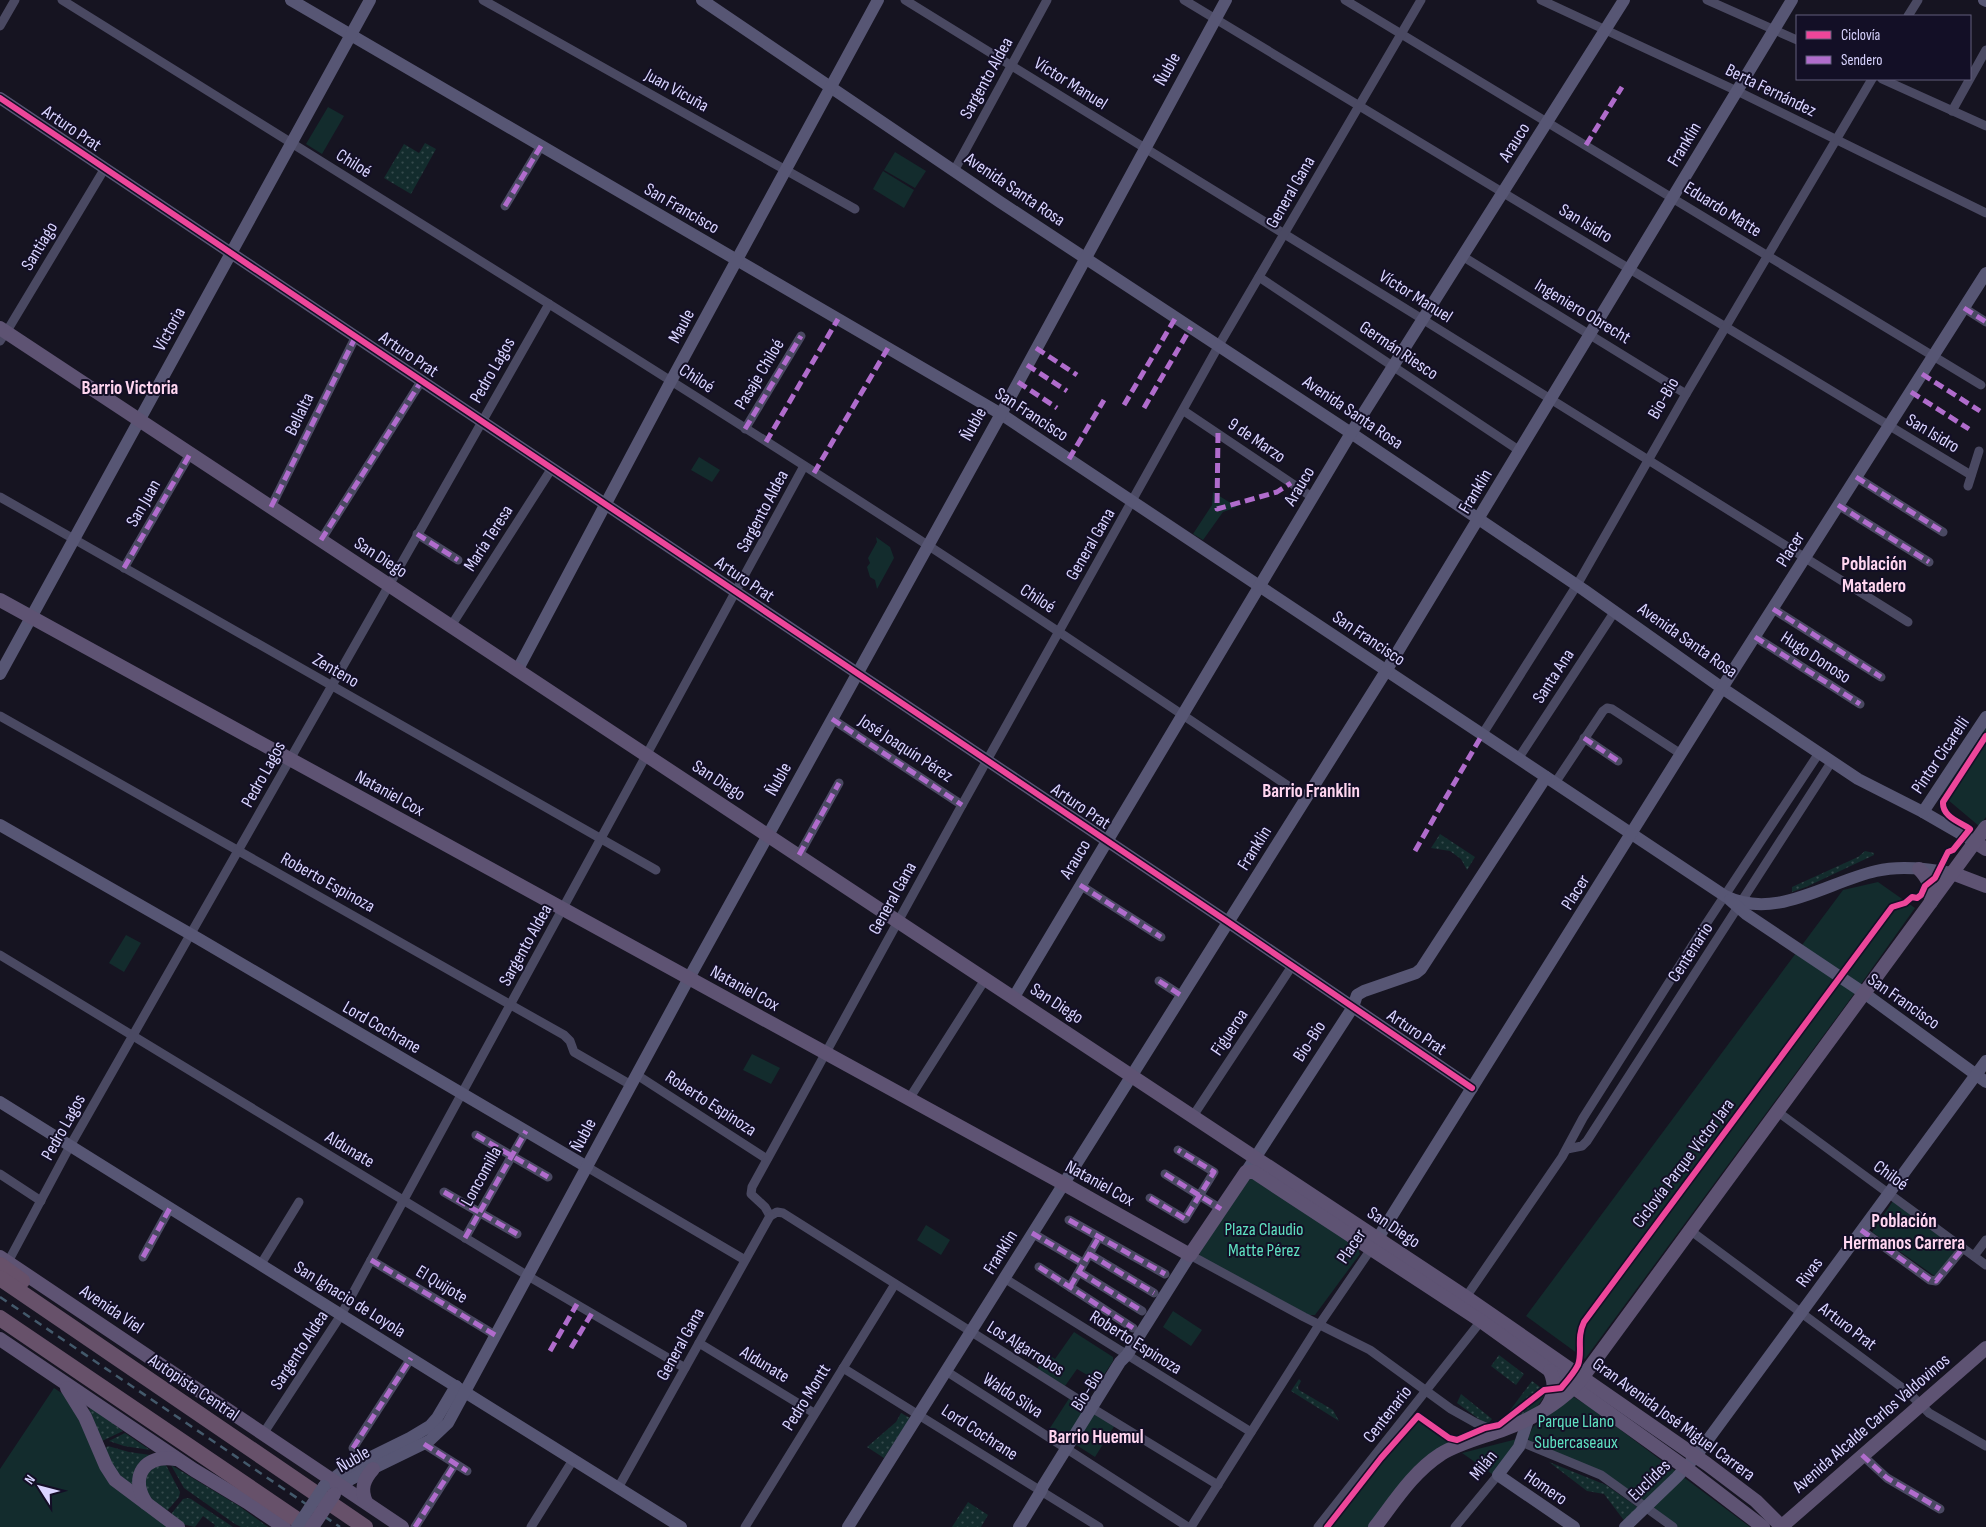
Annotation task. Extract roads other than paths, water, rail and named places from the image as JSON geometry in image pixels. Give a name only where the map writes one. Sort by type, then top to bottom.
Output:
[{"type":"highway","points":[[3,1261],[77,1332]]},
{"type":"highway","name":"Autopista Central","points":[[0,1278],[365,1527]]},
{"type":"highway","points":[[0,1318],[308,1527]]},
{"type":"highway","points":[[0,1328],[49,1351]]},
{"type":"main road","name":"San Diego","points":[[2,334],[139,420],[389,584],[1256,1157],[1481,1321]]},
{"type":"main road","name":"Nataniel Cox","points":[[0,600],[1190,1255]]},
{"type":"main road","points":[[1374,1527],[1407,1486],[1427,1465],[1443,1453],[1528,1420],[1574,1388],[1584,1377],[1966,854],[1980,845],[1986,827]]},
{"type":"main road","points":[[1966,854],[1964,860],[1966,869],[1980,883]]},
{"type":"main road","points":[[1919,869],[1929,883],[1932,894],[1931,902]]},
{"type":"main road","points":[[1952,873],[1980,883]]},
{"type":"main road","name":"San Diego","points":[[1246,1172],[1254,1172],[1466,1297]]},
{"type":"main road","name":"Bio-Bio","points":[[1190,1255],[1246,1172]]},
{"type":"main road","name":"Avenida Viel","points":[[3,1261],[263,1434],[333,1487],[366,1502],[402,1527]]},
{"type":"main road","name":"Gran Avenida José Miguel Carrera","points":[[1466,1297],[1696,1456],[1750,1497],[1781,1527]]},
{"type":"main road","name":"Gran Avenida José Miguel Carrera","points":[[1481,1321],[1686,1468],[1763,1527]]},
{"type":"main road","points":[[0,1339],[176,1459],[284,1527]]},
{"type":"main road","name":"Avenida Alcalde Carlos Valdovinos","points":[[1781,1527],[1986,1348]]},
{"type":"main road","points":[[1546,1409],[1554,1390],[1550,1371]]},
{"type":"main road","points":[[64,1383],[85,1417],[110,1474],[121,1486],[178,1527]]},
{"type":"main road","points":[[148,1506],[139,1488],[138,1480],[141,1472],[146,1465],[154,1460],[162,1458],[176,1459]]},
{"type":"main road","points":[[366,1502],[363,1487],[366,1478],[373,1469]]},
{"type":"main road","name":"Ñuble","points":[[312,1527],[333,1487]]},
{"type":"street","points":[[0,26],[15,0]]},
{"type":"street","name":"Chiloé","points":[[62,0],[671,381],[928,545],[1306,798]]},
{"type":"street","name":"San Francisco","points":[[291,0],[1001,414],[1740,905],[1981,1078]]},
{"type":"street","name":"Victoria","points":[[0,674],[370,0]]},
{"type":"street","name":"Juan Vicuña","points":[[483,0],[855,209]]},
{"type":"street","name":"Avenida Santa Rosa","points":[[702,0],[758,36],[830,88],[1085,259],[1219,345],[1479,519],[1577,585],[1722,688],[1865,783],[1923,812],[1980,845]]},
{"type":"street","name":"Maule","points":[[518,670],[671,381],[878,0]]},
{"type":"street","name":"Víctor Manuel","points":[[905,0],[1423,319],[1908,622]]},
{"type":"street","name":"Sargento Aldea","points":[[954,171],[1047,0]]},
{"type":"street","name":"San Isidro","points":[[1184,0],[1971,475]]},
{"type":"street","name":"Ñuble","points":[[297,1527],[333,1487],[343,1471],[430,1426],[460,1389],[495,1335],[1226,0]]},
{"type":"street","name":"Eduardo Matte","points":[[1345,0],[1981,385]]},
{"type":"street","name":"General Gana","points":[[618,1488],[770,1216],[765,1207],[751,1194],[752,1187],[962,805],[1219,345],[1420,0]]},
{"type":"street","name":"Berta Fernández","points":[[1541,0],[1737,91],[1986,213]]},
{"type":"street","name":"Arauco","points":[[1014,997],[1351,433],[1624,0]]},
{"type":"street","points":[[1707,0],[1796,40]]},
{"type":"street","name":"Franklin","points":[[848,1527],[1386,671],[1792,0]]},
{"type":"street","points":[[1909,15],[1918,0]]},
{"type":"street","points":[[1971,77],[1986,50]]},
{"type":"street","name":"Bio-Bio","points":[[1482,735],[1577,585],[1686,394],[1871,80]]},
{"type":"street","points":[[1884,80],[1986,126]]},
{"type":"street","points":[[1952,111],[1969,80]]},
{"type":"street","name":"Arturo Prat","points":[[0,98],[988,760],[1106,842],[1228,922],[1472,1088]]},
{"type":"street","points":[[505,206],[541,146]]},
{"type":"street","name":"Santiago","points":[[2,334],[105,168]]},
{"type":"street","name":"Ingeniero Obrecht","points":[[1462,256],[1686,394]]},
{"type":"street","name":"Placer","points":[[1190,1527],[1319,1325],[1374,1243],[1722,688],[1986,273]]},
{"type":"street","name":"Germán Riesco","points":[[1259,277],[1520,451]]},
{"type":"street","name":"Pedro Lagos","points":[[3,1261],[41,1201],[70,1146],[548,304]]},
{"type":"street","points":[[1964,308],[1986,322]]},
{"type":"street","name":"Bellalta","points":[[271,507],[356,336]]},
{"type":"street","name":"Pasaje Chiloé","points":[[745,428],[801,336]]},
{"type":"street","points":[[321,540],[422,380]]},
{"type":"street","name":"9 de Marzo","points":[[1184,410],[1312,497]]},
{"type":"street","name":"San Isidro","points":[[1968,486],[1979,451]]},
{"type":"street","name":"San Juan","points":[[124,568],[190,454]]},
{"type":"street","name":"Sargento Aldea","points":[[263,1434],[341,1315],[737,592],[804,466]]},
{"type":"street","name":"María Teresa","points":[[451,626],[552,468]]},
{"type":"street","points":[[1856,477],[1943,532]]},
{"type":"street","name":"Zenteno","points":[[0,497],[656,870]]},
{"type":"street","points":[[1838,505],[1929,562]]},
{"type":"street","points":[[417,534],[458,560]]},
{"type":"street","points":[[1773,609],[1881,677]]},
{"type":"street","name":"Santa Ana","points":[[1518,759],[1614,611]]},
{"type":"street","name":"Hugo Donoso","points":[[1755,637],[1860,704]]},
{"type":"street","points":[[1550,780],[1604,710],[1609,708],[1681,754]]},
{"type":"street","name":"Roberto Espinoza","points":[[0,716],[511,1004],[566,1036],[576,1054],[634,1080],[768,1159]]},
{"type":"street","name":"Pintor Cicarelli","points":[[1923,812],[1986,717]]},
{"type":"street","name":"José Joaquín Pérez","points":[[832,719],[962,805]]},
{"type":"street","points":[[1584,738],[1618,761]]},
{"type":"street","name":"Centenario","points":[[1466,1297],[1567,1149],[1583,1118],[1820,753]]},
{"type":"street","name":"Centenario","points":[[1567,1149],[1582,1146],[1587,1141],[1832,761]]},
{"type":"street","name":"Bio-Bio","points":[[1246,1172],[1353,1007],[1357,995],[1416,973],[1421,969],[1550,780]]},
{"type":"street","points":[[798,855],[839,783]]},
{"type":"street","name":"Lord Cochrane","points":[[0,825],[745,1260]]},
{"type":"street","points":[[1740,905],[1781,902],[1875,871],[1895,868],[1952,873]]},
{"type":"street","points":[[1080,885],[1161,937]]},
{"type":"street","name":"Aldunate","points":[[0,955],[528,1276],[685,1368]]},
{"type":"street","name":"Figueroa","points":[[1193,1116],[1292,966]]},
{"type":"street","points":[[909,1099],[986,978]]},
{"type":"street","points":[[1159,981],[1182,996]]},
{"type":"street","name":"Rivas","points":[[1696,1456],[1888,1193],[1981,1078],[1986,1060]]},
{"type":"street","name":"San Ignacio de Loyola","points":[[0,1102],[681,1527]]},
{"type":"street","name":"Chiloé","points":[[1778,1112],[1986,1265]]},
{"type":"street","name":"Loncomilla","points":[[466,1238],[526,1131]]},
{"type":"street","points":[[476,1134],[548,1177]]},
{"type":"street","points":[[1150,1198],[1185,1220],[1214,1172],[1178,1150]]},
{"type":"street","points":[[0,1174],[41,1201]]},
{"type":"street","points":[[1165,1174],[1221,1209]]},
{"type":"street","points":[[444,1192],[517,1234]]},
{"type":"street","points":[[261,1264],[299,1202]]},
{"type":"street","points":[[142,1257],[170,1208]]},
{"type":"street","points":[[770,1216],[774,1213],[783,1213],[970,1332]]},
{"type":"street","points":[[1069,1220],[1165,1274]]},
{"type":"street","points":[[1861,1230],[1930,1280],[1936,1281],[1963,1248]]},
{"type":"street","name":"Arturo Prat","points":[[1691,1231],[1908,1392],[1934,1417],[1986,1446]]},
{"type":"street","points":[[1032,1233],[1084,1263]]},
{"type":"street","points":[[1070,1287],[1099,1236]]},
{"type":"street","points":[[1974,1256],[1986,1240]]},
{"type":"street","points":[[1089,1254],[1154,1293]]},
{"type":"street","name":"Bio-Bio","points":[[1019,1527],[1041,1492],[1046,1488],[1068,1450],[1124,1364],[1126,1355],[1190,1255]]},
{"type":"street","name":"Nataniel Cox","points":[[1190,1255],[1375,1353],[1426,1392],[1466,1418],[1497,1432]]},
{"type":"street","name":"El Quijote","points":[[371,1260],[495,1335]]},
{"type":"street","points":[[1040,1267],[1133,1328]]},
{"type":"street","points":[[1078,1272],[1142,1311]]},
{"type":"street","name":"Roberto Espinoza","points":[[1004,1278],[1251,1432]]},
{"type":"street","name":"Pedro Montt","points":[[744,1527],[895,1284]]},
{"type":"street","name":"Centenario","points":[[1318,1527],[1481,1321]]},
{"type":"street","name":"Los Algarrobos","points":[[970,1332],[1218,1485]]},
{"type":"street","name":"Aldunate","points":[[699,1343],[814,1413]]},
{"type":"street","points":[[352,1448],[411,1358]]},
{"type":"street","name":"Lord Cochrane","points":[[843,1368],[1099,1527]]},
{"type":"street","name":"Waldo Silva","points":[[946,1371],[1190,1527]]},
{"type":"street","name":"Ñuble","points":[[333,1487],[424,1444],[439,1433],[448,1423],[460,1389]]},
{"type":"street","points":[[1466,1418],[1471,1429],[1468,1442]]},
{"type":"street","name":"Milán","points":[[1455,1527],[1498,1475],[1521,1442],[1528,1420]]},
{"type":"street","points":[[1521,1442],[1602,1475],[1673,1527]]},
{"type":"street","points":[[424,1444],[467,1471]]},
{"type":"street","points":[[1862,1455],[1887,1478],[1940,1508]]},
{"type":"street","name":"Euclides","points":[[1626,1527],[1696,1456]]},
{"type":"street","points":[[532,1527],[573,1460]]},
{"type":"street","points":[[415,1527],[455,1464]]},
{"type":"street","name":"Homero","points":[[1498,1475],[1574,1527]]},
{"type":"railway","points":[[0,1297],[340,1527]]},
{"type":"district","name":"Barrio Victoria","points":[[130,387]]},
{"type":"district","name":"Población Matadero","points":[[1874,574]]},
{"type":"district","name":"Barrio Franklin","points":[[1311,790]]},
{"type":"district","name":"Población Hermanos Carrera","points":[[1904,1231]]},
{"type":"district","name":"Barrio Huemul","points":[[1096,1436]]},
{"type":"park label","name":"Plaza Claudio Matte Pérez","points":[[1264,1239]]},
{"type":"park label","name":"Parque Llano Subercaseaux","points":[[1576,1431]]}]
